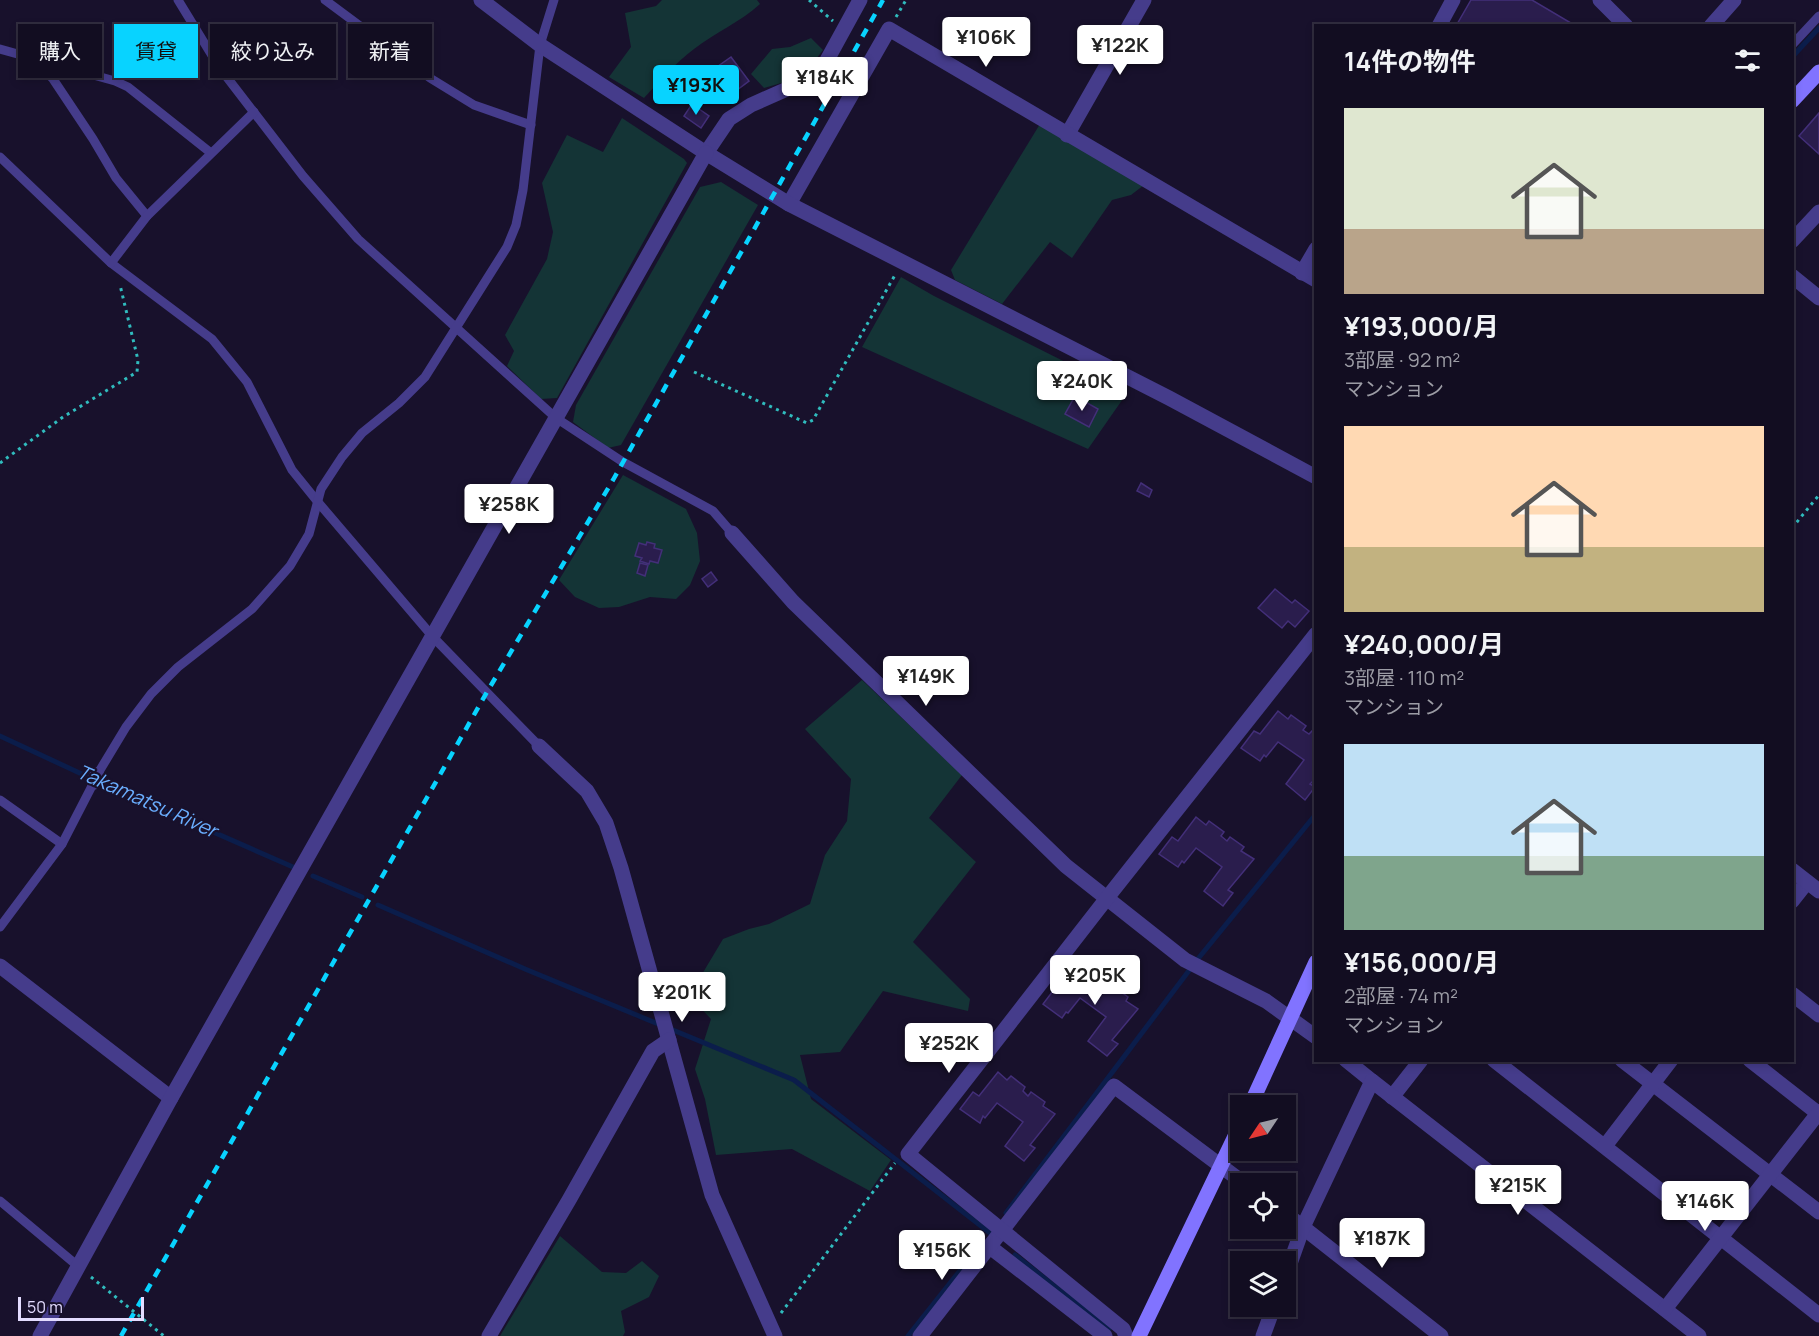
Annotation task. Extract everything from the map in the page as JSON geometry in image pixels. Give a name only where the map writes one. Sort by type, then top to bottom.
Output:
[{"type":"main road","points":[[1794,99],[1819,72]]},
{"type":"main road","points":[[1255,1095],[1314,966]]},
{"type":"main road","points":[[1139,1336],[1230,1148]]},
{"type":"street","points":[[481,0],[540,45],[789,204],[1169,398],[1314,476]]},
{"type":"street","points":[[40,1336],[171,1098],[706,153],[729,119],[751,105],[803,82],[826,62],[860,0]]},
{"type":"street","points":[[1067,135],[1144,0]]},
{"type":"street","points":[[1440,24],[1453,0]]},
{"type":"street","points":[[1600,0],[1624,24]]},
{"type":"street","points":[[1713,24],[1734,0]]},
{"type":"street","points":[[789,204],[889,29],[1309,277],[1314,257]]},
{"type":"street","points":[[1794,240],[1819,212]]},
{"type":"street","points":[[1794,278],[1819,298]]},
{"type":"street","points":[[732,533],[794,602],[1066,866],[1185,960],[1266,1001],[1314,1036]]},
{"type":"street","points":[[1126,1336],[1123,1329],[908,1154],[1314,637]]},
{"type":"street","points":[[539,746],[587,791],[606,824],[621,868],[712,1195],[773,1331]]},
{"type":"street","points":[[1794,872],[1813,886],[1794,900]]},
{"type":"street","points":[[0,966],[171,1098]]},
{"type":"street","points":[[1794,996],[1819,1015]]},
{"type":"street","points":[[489,1336],[653,1052],[669,1040]]},
{"type":"street","points":[[1348,1062],[1699,1336]]},
{"type":"street","points":[[1392,1096],[1419,1062]]},
{"type":"street","points":[[1497,1062],[1819,1315]]},
{"type":"street","points":[[1625,1062],[1819,1212]]},
{"type":"street","points":[[1605,1146],[1670,1062]]},
{"type":"street","points":[[1665,1310],[1819,1113],[1753,1062]]},
{"type":"street","points":[[1294,1251],[1303,1227],[1372,1081]]},
{"type":"street","points":[[920,1336],[1114,1086],[1231,1173]]},
{"type":"street","points":[[1296,1222],[1441,1336]]},
{"type":"street","points":[[990,1247],[1105,1336]]},
{"type":"street","points":[[1263,1336],[1270,1317]]},
{"type":"lane","points":[[178,0],[219,67],[303,176],[358,239],[556,418],[623,462],[713,511],[732,533]]},
{"type":"lane","points":[[325,0],[430,78],[474,105],[531,125]]},
{"type":"lane","points":[[0,927],[62,844],[96,778],[126,727],[151,694],[178,667],[252,609],[290,566],[309,534],[321,489],[342,458],[362,433],[399,403],[425,376],[507,247],[516,225],[540,45],[554,0]]},
{"type":"lane","points":[[1794,43],[1819,16]]},
{"type":"lane","points":[[0,49],[18,54]]},
{"type":"lane","points":[[102,77],[128,87],[211,153]]},
{"type":"lane","points":[[52,78],[116,178],[147,216]]},
{"type":"lane","points":[[111,263],[147,216],[254,112]]},
{"type":"lane","points":[[0,158],[111,263],[212,339],[247,382],[292,470],[316,501],[433,637],[539,746]]},
{"type":"lane","points":[[0,800],[62,844]]},
{"type":"lane","points":[[0,1201],[79,1267]]},
{"type":"path","points":[[809,0],[844,30]]},
{"type":"path","points":[[694,372],[807,423],[813,420],[900,262]]},
{"type":"path","points":[[0,463],[63,417],[137,372],[138,360],[119,280],[122,271]]},
{"type":"path","points":[[1794,526],[1819,495]]},
{"type":"path","points":[[773,1331],[894,1164]]},
{"type":"path","points":[[79,1267],[164,1336]]},
{"type":"green space","points":[[662,0],[757,0],[760,4],[687,54],[644,98],[609,77],[631,47],[625,13],[656,6]]},
{"type":"green space","points":[[811,38],[823,50],[802,77],[764,88],[751,74],[772,49],[790,47]]},
{"type":"green space","points":[[622,118],[687,163],[557,398],[541,399],[507,366],[514,351],[505,335],[547,259],[553,232],[542,183],[567,135],[603,152]]},
{"type":"green space","points":[[1040,124],[1144,185],[1131,195],[1112,200],[1072,258],[1050,242],[1002,304],[955,280],[951,270]]},
{"type":"green space","points":[[721,182],[758,205],[621,445],[608,448],[573,422],[576,405],[700,187]]},
{"type":"green space","points":[[901,277],[934,296],[1127,393],[1088,449],[862,347]]},
{"type":"green space","points":[[623,475],[686,509],[697,533],[700,561],[690,585],[676,599],[650,597],[619,607],[599,608],[575,597],[559,580]]},
{"type":"green space","points":[[862,680],[962,775],[929,818],[976,862],[913,942],[970,999],[968,1011],[883,991],[840,1052],[800,1055],[811,1099],[891,1160],[870,1191],[792,1149],[716,1155],[705,1099],[695,1069],[711,1019],[689,996],[723,939],[769,924],[810,904],[825,855],[847,821],[851,779],[805,729]]},
{"type":"green space","points":[[560,1236],[602,1272],[626,1273],[642,1261],[659,1276],[649,1297],[621,1311],[625,1332],[623,1336],[500,1336]]},
{"type":"building","points":[[1471,0],[1532,0],[1573,24],[1457,24]]},
{"type":"building","points":[[731,57],[749,81],[725,99],[707,74]]},
{"type":"building","points":[[692,104],[709,116],[701,128],[684,116]]},
{"type":"building","points":[[1819,113],[1819,154],[1799,136]]},
{"type":"building","points":[[1075,396],[1098,409],[1089,427],[1065,414]]},
{"type":"building","points":[[1141,483],[1152,490],[1149,497],[1137,491]]},
{"type":"building","points":[[647,542],[655,544],[654,548],[662,550],[658,563],[650,561],[649,564],[640,561],[642,558],[635,556],[639,543],[646,545]]},
{"type":"building","points":[[640,563],[648,565],[645,576],[637,573]]},
{"type":"building","points":[[711,572],[717,580],[708,587],[702,579]]},
{"type":"building","points":[[1275,589],[1292,603],[1295,600],[1309,611],[1295,627],[1288,621],[1282,628],[1258,608]]},
{"type":"building","points":[[1278,711],[1288,719],[1291,715],[1306,726],[1303,730],[1309,734],[1314,732],[1314,780],[1310,784],[1314,788],[1305,800],[1286,784],[1304,760],[1278,742],[1260,761],[1241,748],[1254,731],[1260,734]]},
{"type":"building","points":[[1196,817],[1206,825],[1209,821],[1224,832],[1221,836],[1227,841],[1230,837],[1244,847],[1241,851],[1254,859],[1228,890],[1233,893],[1223,906],[1204,891],[1222,867],[1196,848],[1178,867],[1159,854],[1172,837],[1178,841]]},
{"type":"building","points":[[1081,967],[1090,975],[1093,971],[1108,982],[1106,986],[1111,991],[1114,987],[1128,997],[1126,1001],[1138,1009],[1112,1040],[1118,1044],[1107,1056],[1088,1041],[1106,1017],[1080,998],[1062,1018],[1043,1004],[1056,987],[1062,991]]},
{"type":"building","points":[[998,1072],[1007,1080],[1011,1076],[1025,1087],[1023,1091],[1028,1096],[1031,1092],[1045,1102],[1043,1106],[1055,1114],[1030,1145],[1035,1148],[1024,1161],[1005,1146],[1023,1122],[997,1103],[985,1118],[983,1116],[980,1123],[960,1109],[973,1092],[979,1096]]},
{"type":"waterway","points":[[1794,55],[1819,28]]},
{"type":"waterway","name":"Takamatsu River","points":[[0,736],[293,867]]},
{"type":"waterway","points":[[1006,1213],[1197,960],[1314,816]]},
{"type":"waterway","points":[[313,876],[362,897]]},
{"type":"waterway","points":[[378,905],[525,969],[794,1080],[990,1233]]},
{"type":"waterway","points":[[908,1336],[974,1253]]},
{"type":"waterway","points":[[1015,1255],[1109,1329]]},
{"type":"railway","points":[[121,1336],[487,692],[613,480],[883,0]]}]
